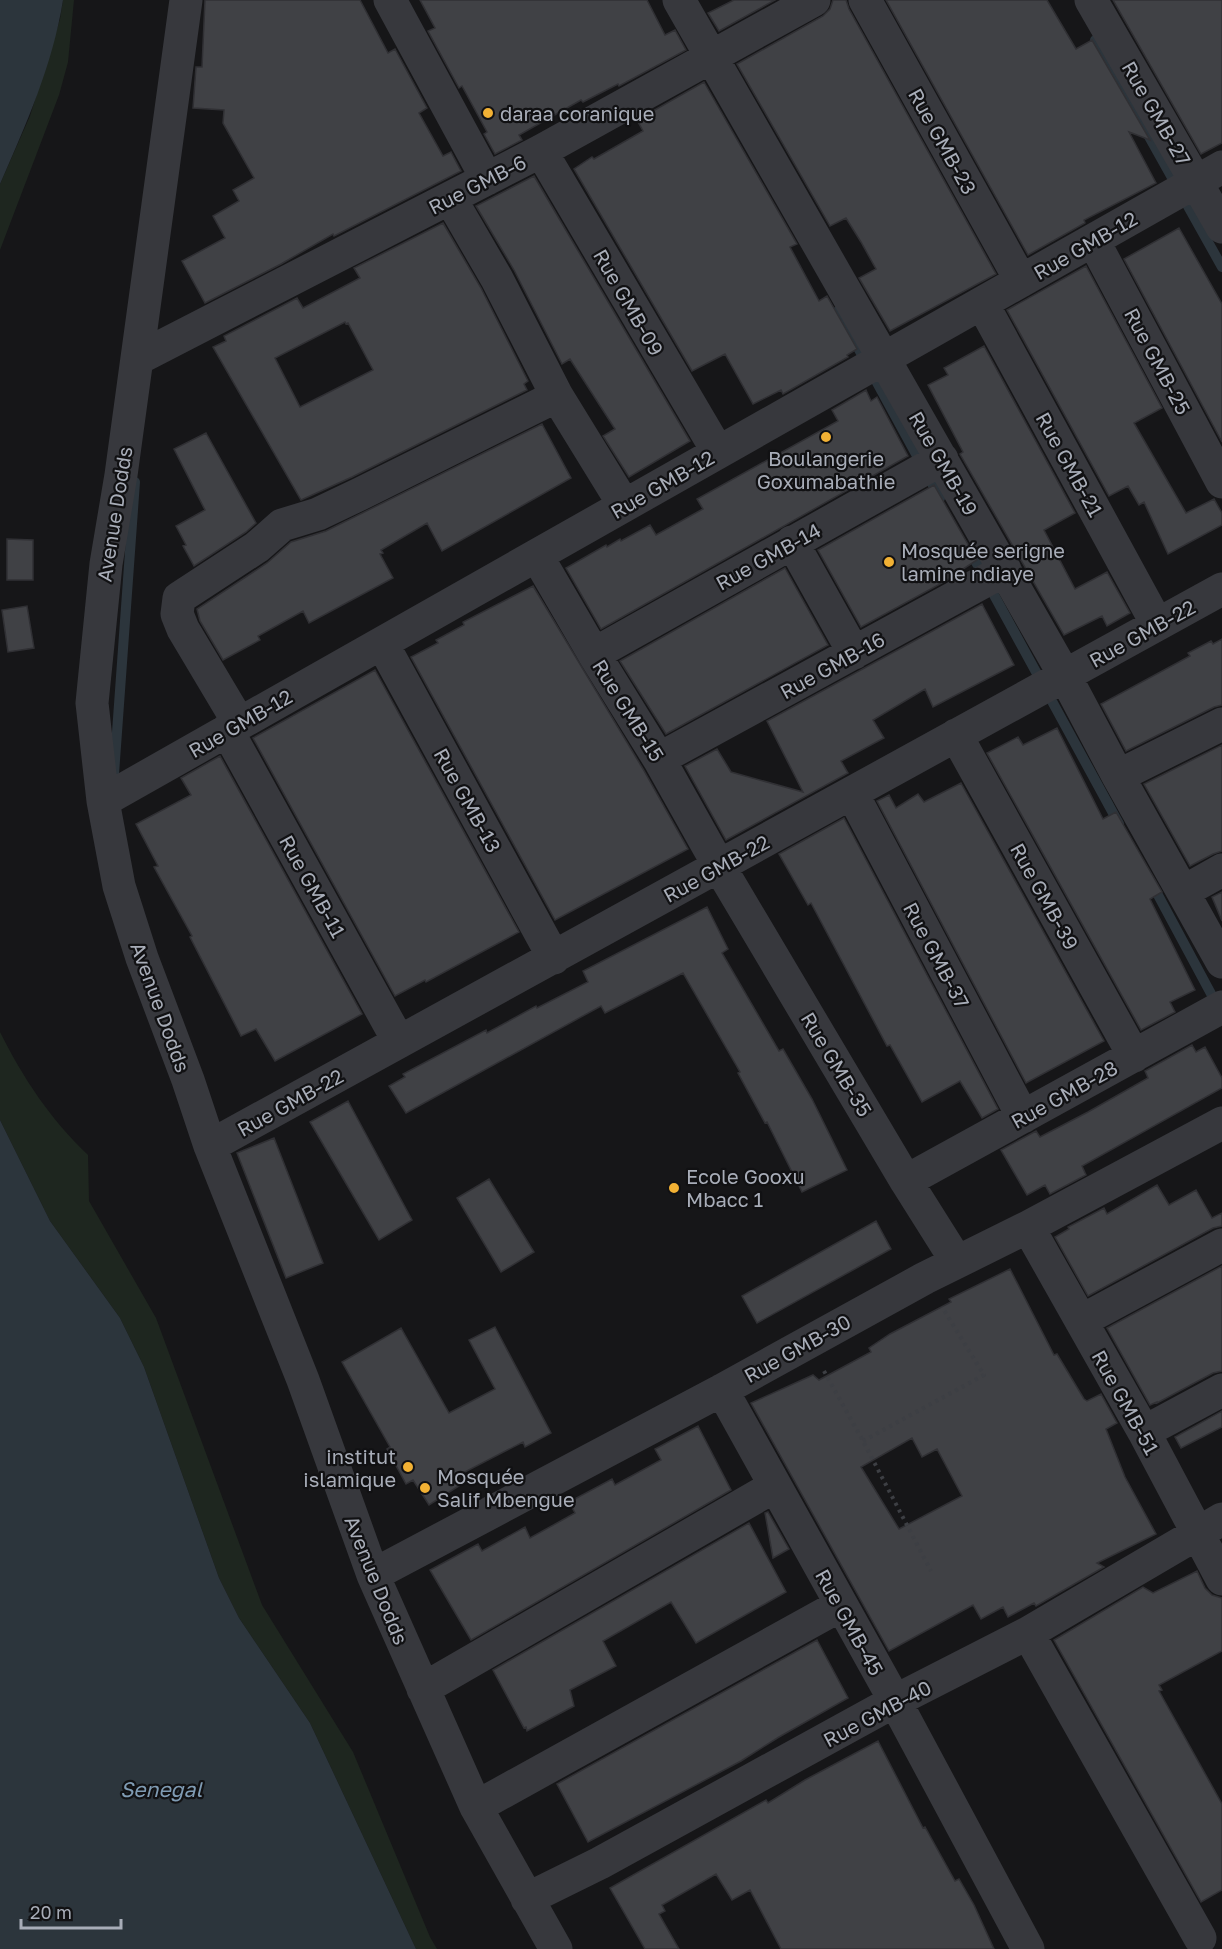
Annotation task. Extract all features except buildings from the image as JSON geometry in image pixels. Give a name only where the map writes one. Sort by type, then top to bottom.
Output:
[{"type":"street","name":"Avenue Dodds","points":[[186,0],[121,475],[106,564],[92,703],[95,746],[103,801],[119,886],[142,958],[210,1146],[303,1380],[373,1575],[476,1807],[556,1949]]},
{"type":"street","points":[[390,0],[487,179]]},
{"type":"street","name":"Rue GMB-19","points":[[679,0],[1065,676],[1222,962]]},
{"type":"street","name":"Rue GMB-6","points":[[137,359],[541,151],[814,0]]},
{"type":"street","name":"Rue GMB-23","points":[[865,0],[1021,281]]},
{"type":"street","name":"Rue GMB-27","points":[[1091,0],[1209,174],[1222,227]]},
{"type":"street","name":"Rue GMB-09","points":[[541,151],[718,452]]},
{"type":"street","name":"Rue GMB-12","points":[[103,801],[1209,174]]},
{"type":"street","points":[[450,198],[497,279],[557,396],[624,505]]},
{"type":"street","name":"Rue GMB-25","points":[[1093,240],[1222,482]]},
{"type":"street","name":"Rue GMB-21","points":[[982,303],[1157,624]]},
{"type":"street","name":"Rue GMB-11","points":[[399,1042],[183,629],[177,614],[179,598],[209,576],[257,547],[282,525],[318,514],[557,396]]},
{"type":"street","name":"Rue GMB-14","points":[[594,654],[942,459]]},
{"type":"street","points":[[792,542],[854,653]]},
{"type":"street","name":"Rue GMB-15","points":[[537,556],[659,759],[719,866]]},
{"type":"street","name":"Rue GMB-16","points":[[659,759],[1005,570]]},
{"type":"street","name":"Rue GMB-22","points":[[210,1146],[1222,589]]},
{"type":"street","name":"Rue GMB-13","points":[[382,643],[554,958]]},
{"type":"street","points":[[1118,776],[1222,724]]},
{"type":"street","name":"Rue GMB-39","points":[[956,735],[1134,1056]]},
{"type":"street","name":"Rue GMB-37","points":[[852,792],[1023,1117]]},
{"type":"street","name":"Rue GMB-35","points":[[719,866],[906,1181],[957,1262]]},
{"type":"street","points":[[1183,892],[1222,870]]},
{"type":"street","name":"Rue GMB-28","points":[[906,1181],[1222,1007]]},
{"type":"street","name":"Rue GMB-30","points":[[373,1575],[722,1390],[925,1278],[1028,1227],[1222,1123]]},
{"type":"street","name":"Rue GMB-51","points":[[1028,1227],[1144,1432],[1209,1526],[1222,1579]]},
{"type":"street","points":[[1081,1321],[1222,1245]]},
{"type":"street","name":"Rue GMB-45","points":[[722,1390],[895,1701],[1028,1949]]},
{"type":"street","points":[[1144,1432],[1222,1390]]},
{"type":"street","points":[[423,1689],[775,1486]]},
{"type":"street","name":"Rue GMB-40","points":[[527,1899],[600,1863],[895,1701],[1028,1633],[1209,1526]]},
{"type":"street","points":[[476,1807],[841,1605]]},
{"type":"street","points":[[1028,1633],[1201,1938]]},
{"type":"path","points":[[863,1441],[984,1375],[925,1278]]},
{"type":"path","points":[[807,1342],[863,1441],[931,1571]]},
{"type":"shaded area","points":[[63,0],[74,0],[68,62],[59,95],[0,250],[0,184],[30,116],[60,19]]},
{"type":"shaded area","points":[[0,1032],[18,1066],[39,1098],[88,1155],[89,1201],[156,1318],[262,1605],[353,1752],[437,1949],[416,1949],[310,1723],[239,1618],[219,1578],[144,1367],[120,1318],[50,1221],[0,1120]]},
{"type":"water","points":[[0,0],[63,0],[46,71],[0,184]]},
{"type":"water","name":"Senegal","points":[[0,1120],[50,1221],[120,1318],[144,1367],[219,1578],[239,1618],[310,1723],[416,1949],[0,1949]]},
{"type":"waterway","points":[[1095,40],[1222,267]]},
{"type":"waterway","points":[[838,311],[940,498]]},
{"type":"waterway","points":[[114,774],[135,482]]},
{"type":"waterway","points":[[970,551],[1119,824]]},
{"type":"waterway","points":[[1151,882],[1216,1003]]},
{"type":"place","name":"daraa coranique","points":[[488,113]]},
{"type":"place","name":"Boulangerie Goxumabathie","points":[[826,437]]},
{"type":"place","name":"Mosquée serigne lamine ndiaye","points":[[889,562]]},
{"type":"place","name":"Ecole Gooxu Mbacc 1","points":[[674,1188]]},
{"type":"place","name":"institut islamique","points":[[408,1467]]},
{"type":"place","name":"Mosquée Salif Mbengue","points":[[425,1488]]}]
